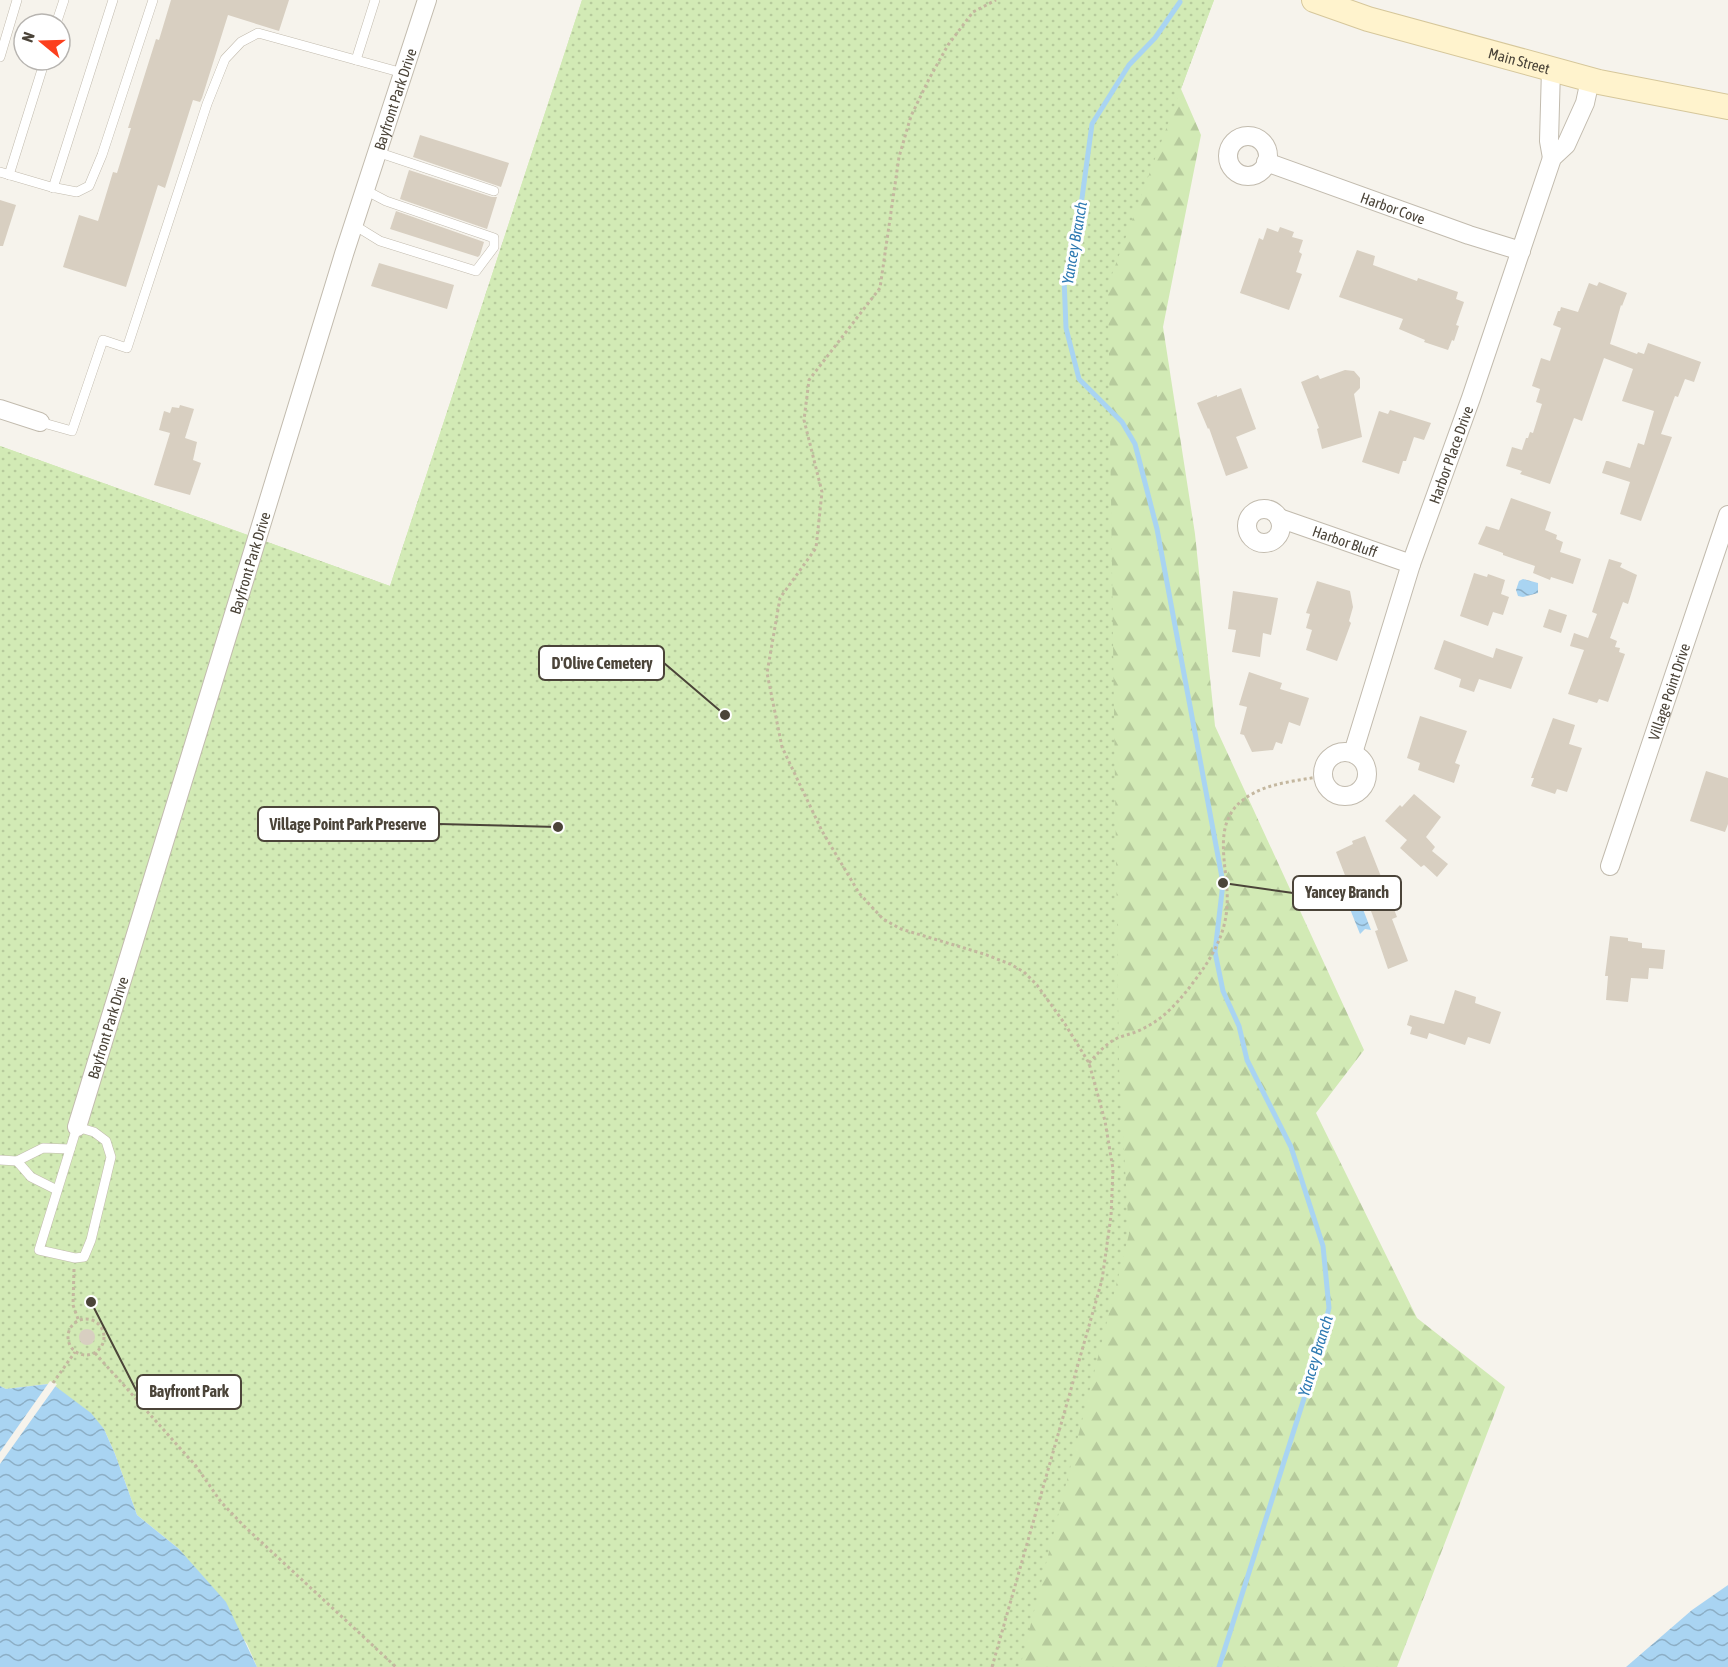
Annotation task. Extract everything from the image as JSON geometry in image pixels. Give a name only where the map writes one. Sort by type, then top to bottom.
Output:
[{"type":"main road","name":"Main Street","points":[[1314,0],[1368,19],[1590,80],[1728,107]]},
{"type":"street","name":"Bayfront Park Drive","points":[[76,1127],[354,225],[427,0]]},
{"type":"street","name":"Harbor Place Drive","points":[[1353,753],[1411,564],[1552,158],[1549,141],[1551,69]]},
{"type":"street","name":"Harbor Place Drive","points":[[1552,158],[1566,145],[1584,103],[1590,80]]},
{"type":"street","name":"Harbor Cove","points":[[1266,162],[1469,235],[1521,251]]},
{"type":"street","points":[[0,409],[40,422]]},
{"type":"street","name":"Village Point Drive","points":[[1610,866],[1728,515]]},
{"type":"street","name":"Harbor Bluff","points":[[1279,518],[1411,564]]},
{"type":"street","points":[[1338,752],[1353,753],[1364,762],[1367,776],[1356,793],[1349,796],[1335,794],[1329,790],[1322,776],[1326,762],[1338,752]]},
{"type":"lane","points":[[0,57],[17,0]]},
{"type":"lane","points":[[53,188],[112,0]]},
{"type":"lane","points":[[41,72],[4,173],[53,188],[76,192],[89,186],[102,155],[153,0]]},
{"type":"lane","points":[[356,60],[375,0]]},
{"type":"lane","points":[[40,422],[72,431],[103,340],[127,348],[207,104],[225,59],[240,42],[258,33],[403,73]]},
{"type":"lane","points":[[377,152],[494,191]]},
{"type":"lane","points":[[354,225],[380,241],[476,271],[494,247],[494,238],[386,201],[365,190]]},
{"type":"lane","points":[[76,1127],[94,1132],[106,1141],[111,1157],[91,1240],[84,1257],[75,1258],[39,1250],[76,1127]]},
{"type":"lane","points":[[0,1160],[17,1161],[43,1148],[70,1149]]},
{"type":"lane","points":[[17,1161],[32,1177],[57,1190]]},
{"type":"path","points":[[992,1667],[1102,1280],[1111,1216],[1113,1168],[1105,1121],[1089,1063],[1065,1024],[1037,985],[1024,972],[984,954],[902,929],[883,919],[859,893],[822,831],[782,747],[767,673],[780,598],[816,548],[822,492],[804,420],[809,380],[880,288],[899,157],[911,116],[929,78],[948,45],[973,12],[996,0]]},
{"type":"path","points":[[1089,1063],[1101,1049],[1118,1038],[1148,1027],[1166,1013],[1183,995],[1209,960],[1221,937],[1227,912],[1224,827],[1239,804],[1250,795],[1267,787],[1322,776]]},
{"type":"path","points":[[75,1258],[74,1305],[78,1319]]},
{"type":"path","points":[[78,1319],[94,1320],[104,1332],[101,1347],[95,1353],[89,1355],[75,1352],[70,1347],[67,1335],[73,1323],[78,1319]]},
{"type":"path","points":[[53,1383],[75,1352]]},
{"type":"path","points":[[95,1353],[196,1466],[221,1502],[244,1526],[396,1667]]},
{"type":"green space","points":[[582,0],[1214,0],[1181,89],[1201,135],[1163,327],[1195,534],[1215,726],[1364,1050],[1316,1113],[1417,1318],[1505,1387],[1397,1667],[257,1667],[0,446],[390,586]]},
{"type":"green space","points":[[582,0],[1214,0],[1108,285],[1119,1067],[1129,1234],[1020,1667],[257,1667],[247,1644],[179,1549],[137,1515],[104,1429],[55,1386],[48,1384],[6,1389],[0,1386],[0,446],[390,586]]},
{"type":"water","points":[[1523,579],[1538,583],[1538,593],[1518,596],[1516,590],[1519,581]]},
{"type":"water","points":[[1361,904],[1371,930],[1365,929],[1360,934],[1350,909]]},
{"type":"water","points":[[48,1384],[55,1386],[91,1413],[104,1429],[137,1515],[179,1549],[226,1602],[257,1667],[0,1667],[0,1386],[6,1389]]},
{"type":"water","points":[[1728,1585],[1728,1667],[1626,1667],[1692,1610]]},
{"type":"pier","points":[[50,1381],[57,1384],[0,1464],[0,1452]]},
{"type":"building","points":[[171,0],[289,0],[279,31],[228,15],[202,98],[200,102],[193,100],[165,188],[158,185],[126,287],[63,267],[79,215],[98,221],[113,172],[117,173],[131,128],[128,128]]},
{"type":"building","points":[[420,135],[509,163],[501,187],[413,157]]},
{"type":"building","points":[[409,170],[497,197],[487,229],[400,199]]},
{"type":"building","points":[[0,200],[16,205],[3,246],[0,246]]},
{"type":"building","points":[[396,211],[484,242],[480,255],[478,257],[390,229]]},
{"type":"building","points":[[1280,227],[1294,232],[1292,237],[1303,240],[1299,252],[1302,254],[1296,272],[1302,274],[1289,310],[1240,293],[1259,238],[1263,240],[1267,228],[1278,232]]},
{"type":"building","points":[[1357,250],[1375,256],[1373,265],[1417,281],[1418,278],[1458,292],[1456,299],[1464,302],[1456,325],[1459,326],[1454,341],[1452,340],[1448,350],[1424,342],[1425,340],[1399,329],[1403,319],[1339,297]]},
{"type":"building","points":[[379,263],[454,285],[447,309],[371,286]]},
{"type":"building","points":[[1599,282],[1627,293],[1621,305],[1610,344],[1637,354],[1638,352],[1644,354],[1648,343],[1701,362],[1694,382],[1685,379],[1678,397],[1675,396],[1661,434],[1672,437],[1641,521],[1620,514],[1630,482],[1602,473],[1606,461],[1630,468],[1638,443],[1644,445],[1654,411],[1622,401],[1633,369],[1604,358],[1582,421],[1574,418],[1550,484],[1520,474],[1522,471],[1506,466],[1512,447],[1522,450],[1526,438],[1530,432],[1533,433],[1542,404],[1536,402],[1540,389],[1532,386],[1541,358],[1550,361],[1561,328],[1553,325],[1558,311],[1561,307],[1578,312],[1589,283],[1597,286]]},
{"type":"building","points":[[1345,370],[1354,371],[1360,378],[1360,388],[1354,394],[1362,437],[1322,449],[1317,429],[1319,428],[1301,382],[1318,375],[1320,379]]},
{"type":"building","points":[[1241,388],[1256,429],[1236,437],[1248,468],[1226,476],[1209,428],[1197,403]]},
{"type":"building","points":[[180,405],[194,409],[185,438],[197,442],[193,460],[201,463],[190,495],[154,485],[170,433],[159,430],[164,411],[170,413],[172,407],[179,408]]},
{"type":"building","points":[[1390,410],[1431,423],[1424,440],[1414,437],[1399,474],[1362,462],[1379,411],[1388,414]]},
{"type":"building","points":[[1511,498],[1551,512],[1545,530],[1557,535],[1556,539],[1563,542],[1560,552],[1581,559],[1573,584],[1551,577],[1550,580],[1533,573],[1535,566],[1478,544],[1486,526],[1499,530]]},
{"type":"building","points":[[1609,559],[1622,563],[1620,567],[1637,575],[1628,604],[1623,602],[1610,638],[1617,641],[1615,647],[1620,648],[1619,652],[1625,654],[1608,702],[1599,699],[1597,703],[1568,694],[1584,650],[1570,646],[1574,633],[1588,638],[1597,614],[1592,612]]},
{"type":"building","points":[[1474,573],[1487,577],[1488,574],[1505,580],[1501,594],[1509,597],[1503,615],[1493,612],[1488,626],[1460,616]]},
{"type":"building","points":[[1317,581],[1350,591],[1353,607],[1349,621],[1351,623],[1337,661],[1306,650],[1312,630],[1306,628],[1310,614],[1306,613]]},
{"type":"building","points":[[1233,591],[1278,598],[1271,635],[1263,633],[1260,657],[1232,652],[1236,630],[1228,629]]},
{"type":"building","points":[[1549,609],[1567,615],[1561,633],[1543,627]]},
{"type":"building","points":[[1444,640],[1493,658],[1496,648],[1523,657],[1511,689],[1479,679],[1474,692],[1459,687],[1461,679],[1434,669]]},
{"type":"building","points":[[1249,672],[1282,683],[1280,689],[1309,698],[1300,726],[1289,722],[1282,744],[1276,742],[1273,750],[1252,752],[1244,735],[1240,734],[1247,707],[1239,705]]},
{"type":"building","points":[[1420,716],[1467,731],[1455,763],[1460,765],[1454,783],[1418,770],[1420,763],[1407,758]]},
{"type":"building","points":[[1553,718],[1575,725],[1569,744],[1582,748],[1567,792],[1557,789],[1555,794],[1531,786],[1534,778],[1531,778]]},
{"type":"building","points":[[1706,771],[1728,778],[1728,824],[1725,832],[1690,821]]},
{"type":"building","points":[[1414,794],[1441,817],[1426,837],[1435,847],[1432,851],[1448,864],[1437,877],[1424,865],[1421,867],[1400,848],[1407,840],[1385,821]]},
{"type":"building","points":[[1365,836],[1397,917],[1392,919],[1408,961],[1388,969],[1375,931],[1378,930],[1364,892],[1353,896],[1336,852],[1353,844],[1352,841]]},
{"type":"building","points":[[1610,936],[1628,938],[1628,941],[1642,943],[1642,948],[1665,950],[1663,969],[1649,968],[1648,979],[1631,978],[1628,1002],[1606,1000],[1608,976],[1605,976]]},
{"type":"building","points":[[1455,990],[1476,997],[1475,1003],[1501,1012],[1490,1044],[1468,1037],[1465,1045],[1429,1033],[1427,1039],[1410,1034],[1412,1027],[1407,1025],[1410,1015],[1444,1024]]},
{"type":"building","points":[[87,1329],[95,1337],[87,1345],[79,1337]]},
{"type":"waterway","name":"Yancey Branch","points":[[1180,2],[1155,38],[1129,65],[1092,124],[1077,235],[1064,278],[1066,328],[1079,379],[1122,422],[1135,444],[1157,529],[1223,883],[1215,952],[1223,991],[1239,1026],[1247,1060],[1291,1147],[1323,1246],[1329,1308],[1314,1367],[1219,1667]]},
{"type":"place","name":"D'Olive Cemetery","points":[[725,715]]},
{"type":"place","name":"Village Point Park Preserve","points":[[558,827]]},
{"type":"place","name":"Yancey Branch","points":[[1223,883]]},
{"type":"place","name":"Bayfront Park","points":[[91,1302]]}]
